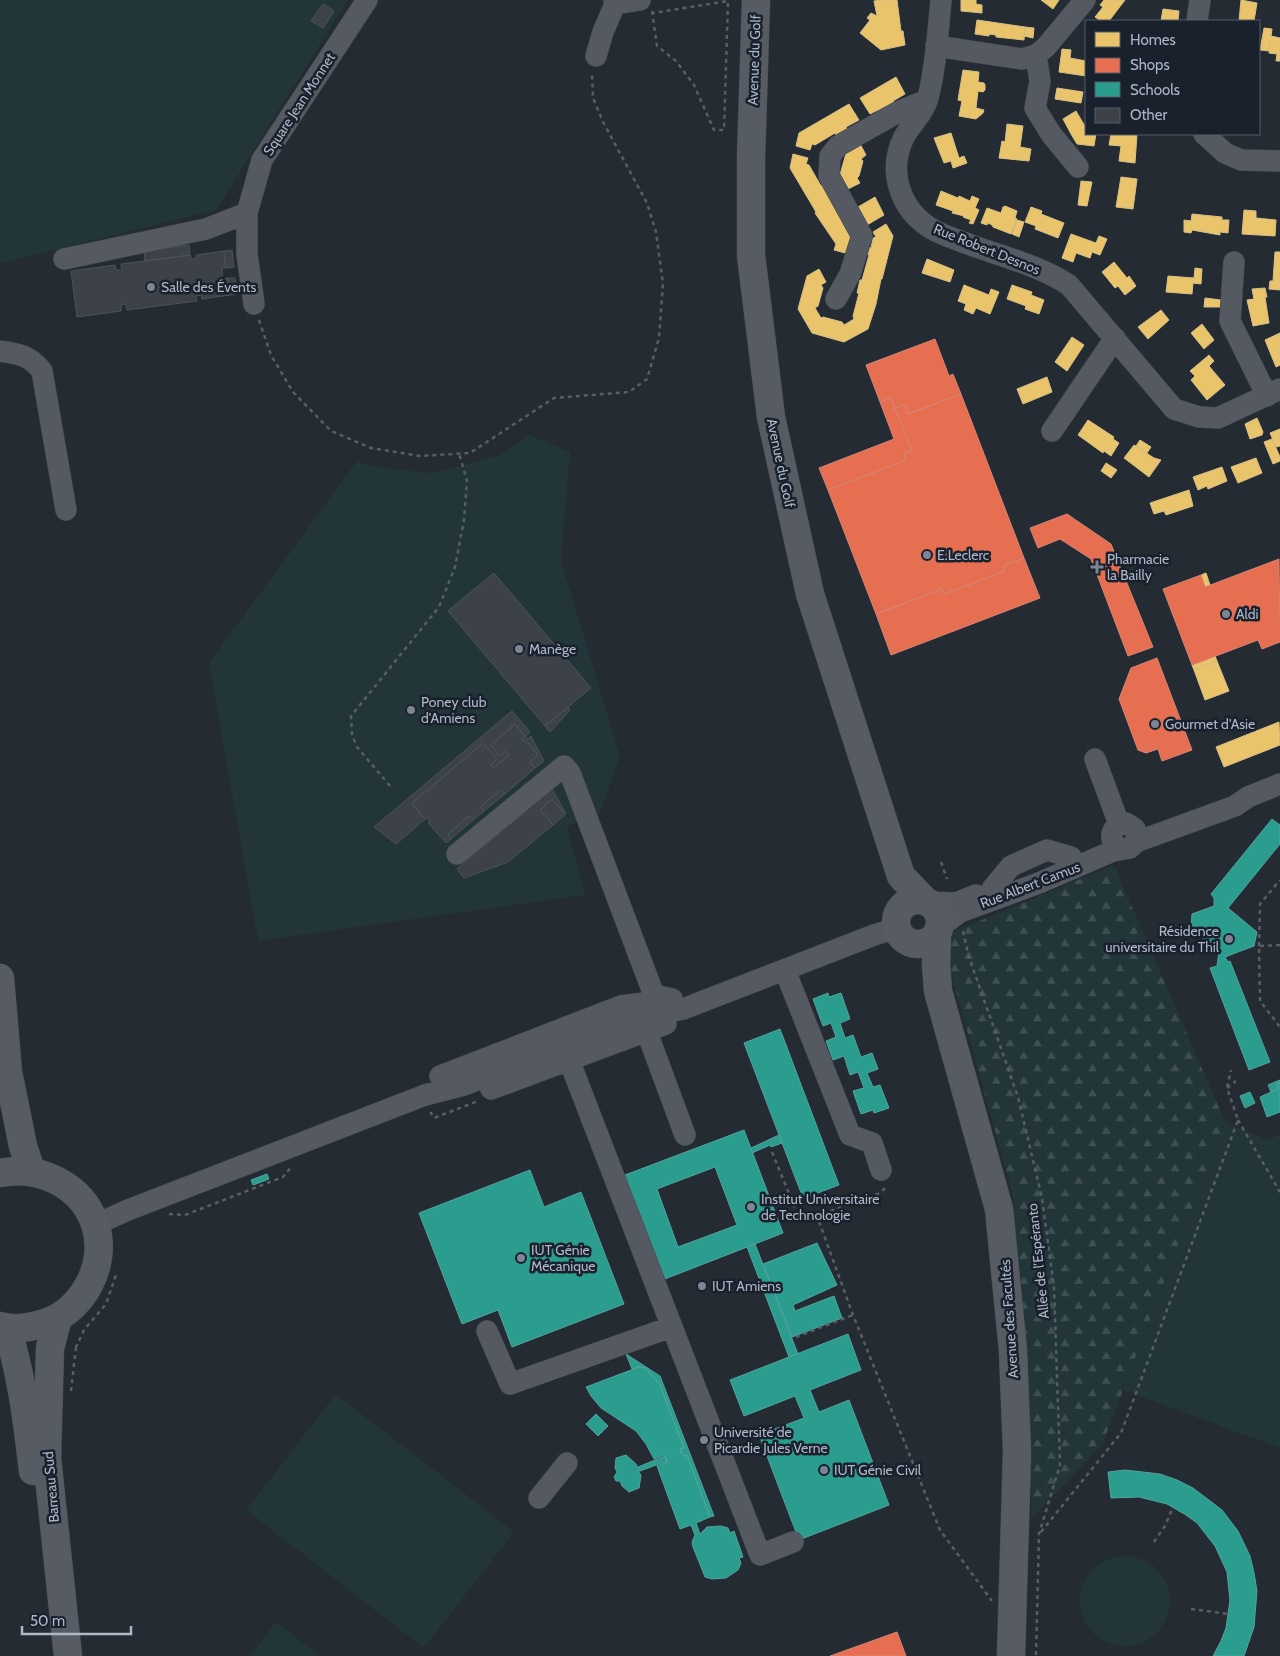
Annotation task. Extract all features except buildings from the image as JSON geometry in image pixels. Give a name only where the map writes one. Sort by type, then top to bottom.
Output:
[{"type":"main road","name":"Avenue du Golf","points":[[756,0],[751,159],[751,255],[771,417],[810,594],[901,876],[909,919]]},
{"type":"main road","points":[[909,919],[937,910],[946,924]]},
{"type":"main road","name":"Avenue des Facultés","points":[[909,919],[938,991],[999,1209],[1003,1237],[1013,1351],[1017,1452],[1011,1656]]},
{"type":"main road","name":"Avenue des Facultés","points":[[938,991],[936,965],[946,924]]},
{"type":"main road","points":[[0,978],[8,1072],[31,1171]]},
{"type":"main road","points":[[0,1173],[11,1170],[31,1171],[57,1179],[75,1194],[88,1211],[95,1225],[98,1244],[94,1273],[76,1304],[58,1318],[31,1327],[4,1327]]},
{"type":"main road","name":"Barreau Sud","points":[[58,1318],[50,1348],[47,1458],[68,1656]]},
{"type":"main road","name":"Barreau Sud","points":[[4,1327],[14,1352],[25,1399],[53,1656]]},
{"type":"street","name":"Square Jean Monnet","points":[[254,304],[247,254],[247,213],[262,160],[367,0]]},
{"type":"street","name":"Rue Robert Desnos","points":[[941,0],[927,100],[922,112],[904,137],[896,159],[897,183],[905,202],[917,218],[932,229],[951,238],[1053,275],[1070,285],[1174,409],[1199,417],[1218,418],[1273,392],[1230,321],[1234,262]]},
{"type":"street","points":[[936,46],[1022,59],[1036,55],[1046,47],[1084,0]]},
{"type":"street","points":[[1197,20],[1200,0]]},
{"type":"street","points":[[596,56],[615,2],[648,7]]},
{"type":"street","points":[[1036,55],[1040,81],[1035,108],[1050,134],[1078,167]]},
{"type":"street","points":[[836,299],[850,274],[862,236],[829,176],[830,156],[838,146],[846,141],[898,112],[927,100]]},
{"type":"street","points":[[1205,135],[1225,153],[1241,160],[1280,161]]},
{"type":"street","points":[[64,259],[206,229],[247,213]]},
{"type":"street","points":[[1052,431],[1115,338]]},
{"type":"street","points":[[0,351],[22,354],[36,363],[42,371],[66,510]]},
{"type":"street","points":[[1095,759],[1125,835]]},
{"type":"street","points":[[457,854],[564,766],[570,773],[654,995],[672,999]]},
{"type":"street","name":"Rue Albert Camus","points":[[909,919],[992,889],[1071,857],[1107,840],[1222,799],[1248,797],[1280,784]]},
{"type":"street","name":"Rue Albert Camus","points":[[946,924],[1113,851],[1125,835]]},
{"type":"street","points":[[685,1135],[645,1024],[645,1010],[672,999],[909,919]]},
{"type":"street","points":[[645,1024],[788,978],[886,941],[909,919]]},
{"type":"street","points":[[442,1083],[468,1098],[569,1052],[683,1010],[874,935],[909,919]]},
{"type":"street","points":[[788,978],[850,1135],[872,1143],[882,1170]]},
{"type":"street","points":[[95,1225],[495,1062],[503,1052],[621,1006],[672,999]]},
{"type":"street","points":[[613,1010],[606,1018],[575,1031],[569,1052],[671,1327],[760,1556],[793,1542]]},
{"type":"street","points":[[487,1332],[510,1384],[671,1327]]},
{"type":"street","points":[[539,1498],[567,1463]]},
{"type":"path","points":[[728,1],[724,130],[714,130],[694,85],[676,61],[656,46],[648,7],[728,1]]},
{"type":"path","points":[[254,304],[271,355],[293,392],[331,431],[371,448],[420,456],[470,453],[554,398],[629,392],[647,379],[659,338],[663,284],[656,232],[647,203],[603,122],[593,98],[592,70],[596,56]]},
{"type":"path","points":[[390,786],[357,747],[352,735],[351,716],[439,607],[455,566],[464,520],[468,481],[459,453]]},
{"type":"path","points":[[941,862],[947,879]]},
{"type":"path","points":[[1280,880],[1260,904],[1259,946],[1260,1001],[1280,1028]]},
{"type":"path","name":"Allée de l’Espéranto","points":[[946,924],[968,954],[1018,1096],[1042,1198],[1054,1287],[1060,1464],[1039,1534],[1036,1656]]},
{"type":"path","points":[[1259,946],[1280,945]]},
{"type":"path","points":[[1231,1070],[1227,1088],[1238,1120],[1280,1192]]},
{"type":"path","points":[[1227,1088],[1236,1081]]},
{"type":"path","points":[[423,1116],[432,1113],[434,1118],[464,1106]]},
{"type":"path","points":[[1039,1534],[1121,1433],[1238,1120]]},
{"type":"path","points":[[772,1152],[796,1213],[817,1216],[880,1193],[890,1184],[882,1170]]},
{"type":"path","points":[[168,1214],[185,1215],[283,1177],[293,1165]]},
{"type":"path","points":[[817,1216],[853,1315],[940,1530],[992,1602]]},
{"type":"path","points":[[796,1338],[853,1315]]},
{"type":"path","points":[[71,1394],[76,1347]]},
{"type":"path","points":[[1154,1542],[1165,1526],[1173,1507]]},
{"type":"path","points":[[1190,1609],[1229,1614]]},
{"type":"green space","points":[[0,0],[348,0],[216,210],[0,263]]},
{"type":"green space","name":"Poney club d'Amiens","points":[[529,435],[570,452],[561,560],[620,757],[600,813],[567,827],[585,895],[258,941],[209,663],[357,461],[381,468],[433,473],[500,455]]},
{"type":"green space","points":[[1114,865],[1225,1122],[1102,1445],[1032,1518],[1013,1195],[941,937]]},
{"type":"green space","points":[[1225,1122],[1267,1140],[1280,1135],[1280,1448],[1123,1390]]},
{"type":"green space","points":[[336,1394],[514,1532],[424,1648],[246,1510]]},
{"type":"green space","points":[[1125,1556],[1142,1559],[1157,1569],[1167,1584],[1170,1601],[1167,1618],[1157,1633],[1142,1643],[1125,1646],[1108,1643],[1093,1633],[1083,1618],[1080,1601],[1083,1584],[1093,1569],[1108,1559]]},
{"type":"green space","points":[[276,1622],[320,1656],[250,1656]]},
{"type":"place","name":"Salle des Évents","points":[[151,287]]},
{"type":"place","name":"E.Leclerc","points":[[927,555]]},
{"type":"place","name":"Pharmacie la Bailly","points":[[1097,567]]},
{"type":"place","name":"Aldi","points":[[1226,614]]},
{"type":"place","name":"Manège","points":[[519,649]]},
{"type":"place","name":"Poney club d'Amiens","points":[[411,710]]},
{"type":"place","name":"Gourmet d'Asie","points":[[1155,724]]},
{"type":"place","name":"Résidence universitaire du Thil","points":[[1229,939]]},
{"type":"place","name":"Institut Universitaire de Technologie","points":[[751,1207]]},
{"type":"place","name":"IUT Génie Mécanique","points":[[521,1258]]},
{"type":"place","name":"IUT Amiens","points":[[702,1286]]},
{"type":"place","name":"Université de Picardie Jules Verne","points":[[704,1440]]},
{"type":"place","name":"IUT Génie Civil","points":[[824,1470]]}]
